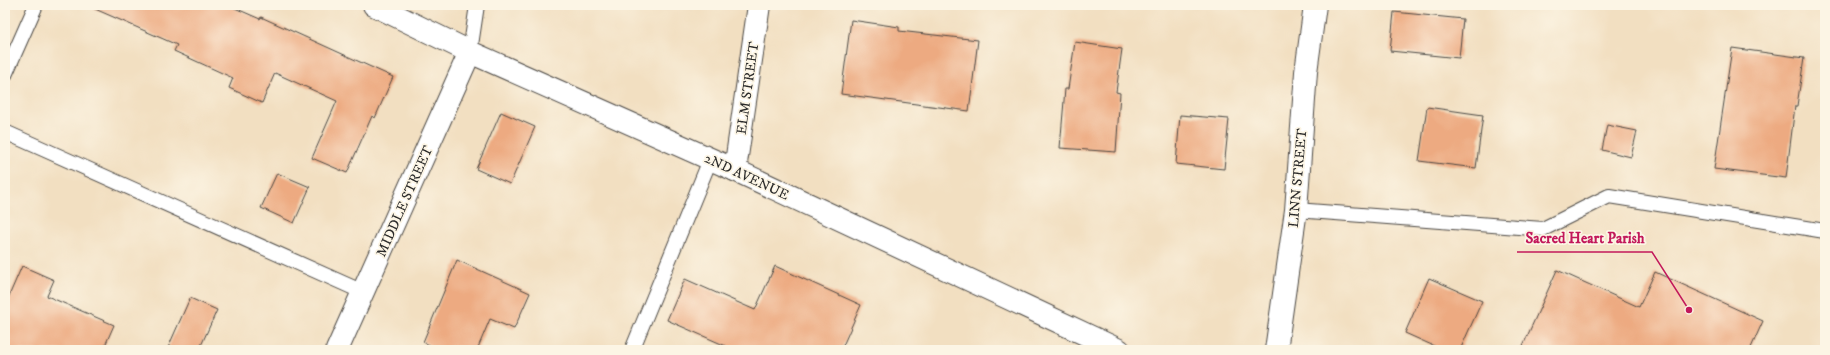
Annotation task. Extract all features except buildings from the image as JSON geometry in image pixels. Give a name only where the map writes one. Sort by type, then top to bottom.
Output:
[{"type":"street","name":"2ND AVENUE","points":[[374,5],[470,52],[735,170],[1119,350]]},
{"type":"street","name":"ELM STREET","points":[[735,170],[759,5]]},
{"type":"street","name":"LINN STREET","points":[[1276,350],[1296,210],[1306,72],[1315,5]]},
{"type":"street","name":"MIDDLE STREET","points":[[337,350],[470,52]]},
{"type":"lane","points":[[5,75],[36,5]]},
{"type":"lane","points":[[470,52],[476,5]]},
{"type":"lane","points":[[5,132],[363,292]]},
{"type":"lane","points":[[632,350],[710,160]]},
{"type":"lane","points":[[1296,210],[1543,229],[1608,196],[1825,231]]},
{"type":"place","name":"Sacred Heart Parish","points":[[1689,310]]}]
